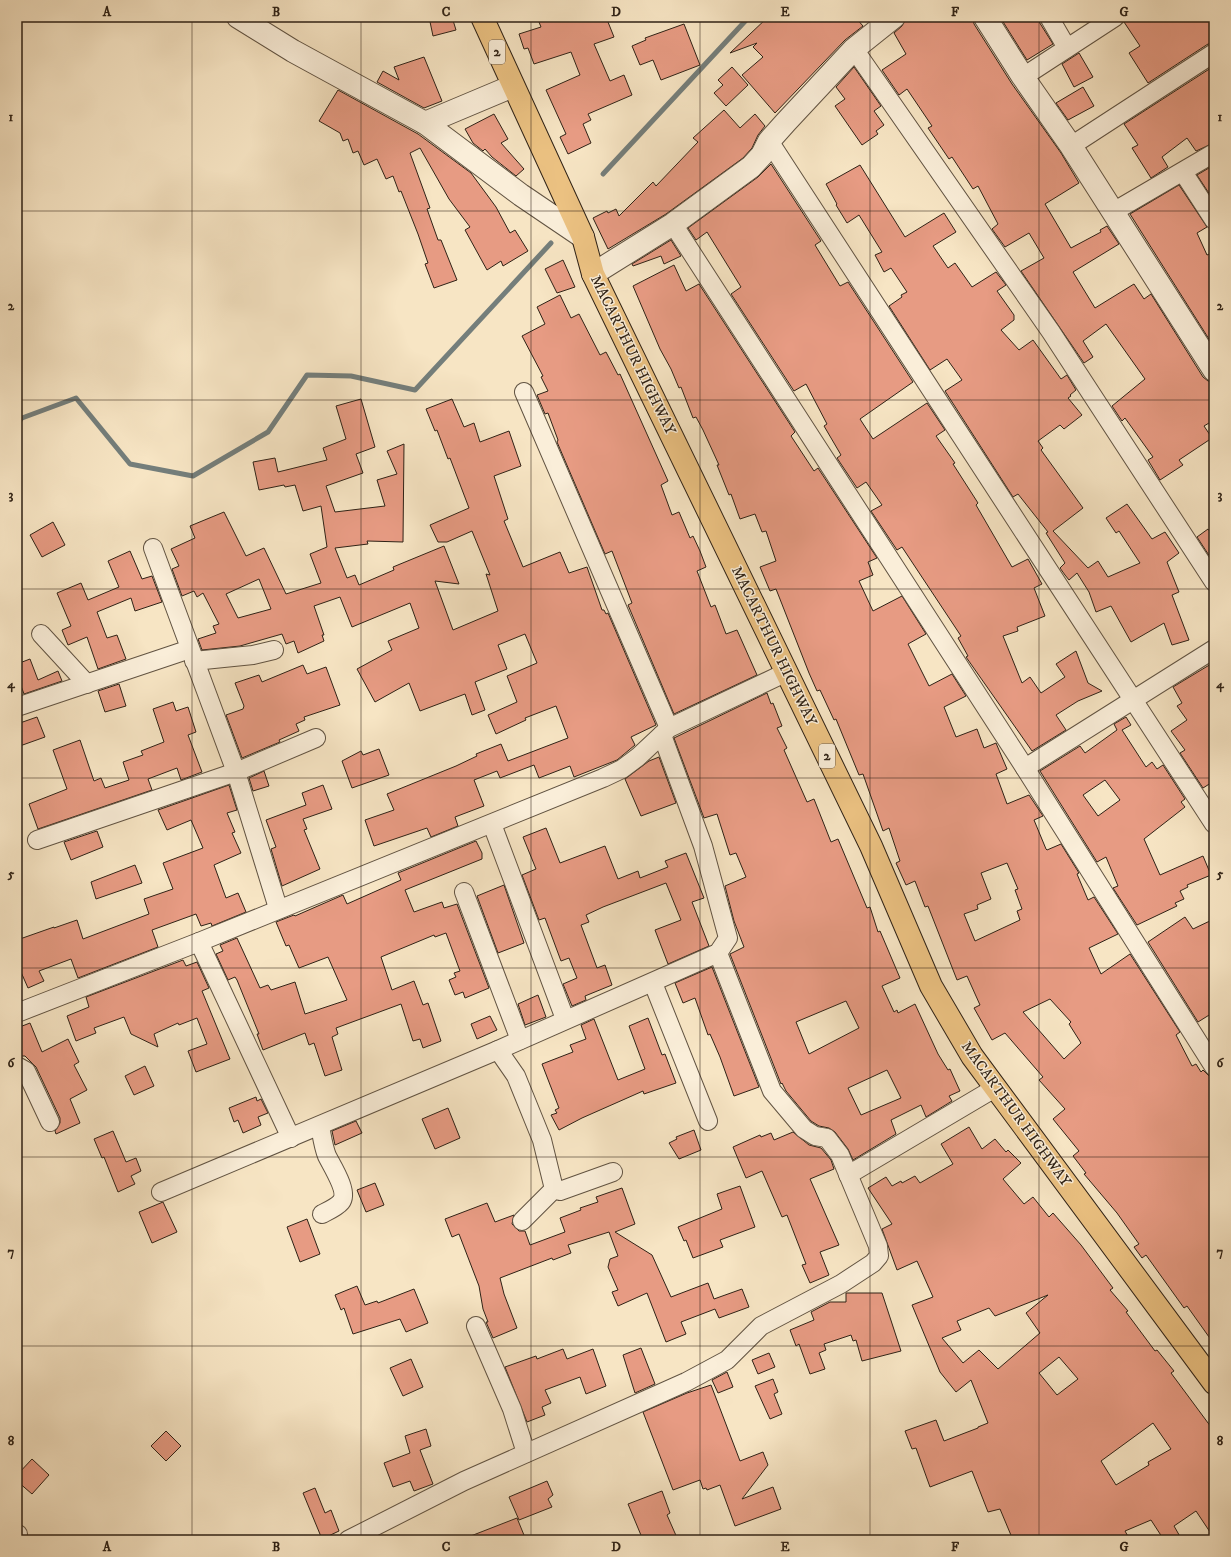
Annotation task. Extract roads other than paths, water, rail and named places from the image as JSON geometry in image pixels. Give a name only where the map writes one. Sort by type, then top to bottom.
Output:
[{"type":"highway","name":"MACARTHUR HIGHWAY","points":[[482,17],[583,237],[593,274],[871,846],[931,986],[972,1056],[1214,1383]]},
{"type":"street","points":[[239,17],[293,51],[425,123],[521,195],[583,237]]},
{"type":"street","points":[[593,274],[673,224],[751,166],[762,155],[770,141],[786,122],[854,49],[894,17]]},
{"type":"street","points":[[984,17],[1023,77],[1071,146],[1214,370]]},
{"type":"street","points":[[1049,17],[1066,48]]},
{"type":"street","points":[[1023,77],[1115,17]]},
{"type":"street","points":[[854,49],[1051,332],[1214,582]]},
{"type":"street","points":[[1071,146],[1214,53]]},
{"type":"street","points":[[425,123],[513,86]]},
{"type":"street","points":[[770,141],[1132,701],[1214,824]]},
{"type":"street","points":[[1113,212],[1214,153]]},
{"type":"street","points":[[1183,172],[1214,220]]},
{"type":"street","points":[[673,224],[1025,768],[1214,1067]]},
{"type":"street","points":[[161,1192],[320,1126],[498,1050],[565,1019],[652,983],[718,953],[728,938],[702,846],[665,732],[524,392]]},
{"type":"street","points":[[153,548],[236,772],[278,908]]},
{"type":"street","points":[[42,634],[87,684]]},
{"type":"street","points":[[1025,768],[1214,649]]},
{"type":"street","points":[[17,707],[87,684],[192,655],[254,655],[274,650]]},
{"type":"street","points":[[17,1013],[199,942],[278,908],[492,824],[622,769],[665,732],[787,672]]},
{"type":"street","points":[[37,840],[236,772],[316,738]]},
{"type":"street","points":[[492,824],[565,1019]]},
{"type":"street","points":[[464,892],[520,1040]]},
{"type":"street","points":[[199,942],[291,1138]]},
{"type":"street","points":[[348,1540],[464,1481],[686,1382],[727,1360],[761,1326],[841,1284],[873,1263],[879,1256],[878,1246],[840,1155],[827,1138],[815,1136],[804,1129],[772,1091],[718,953]]},
{"type":"street","points":[[652,983],[708,1121]]},
{"type":"street","points":[[498,1050],[516,1076],[542,1140],[554,1189],[560,1192],[613,1172]]},
{"type":"street","points":[[17,1066],[26,1071],[50,1122]]},
{"type":"street","points":[[848,1175],[995,1088]]},
{"type":"street","points":[[320,1126],[322,1140],[342,1188],[343,1195],[341,1202],[322,1214]]},
{"type":"street","points":[[522,1221],[554,1189]]},
{"type":"street","points":[[476,1326],[512,1409],[526,1453]]},
{"type":"waterway","points":[[603,174],[749,17]]},
{"type":"waterway","points":[[17,424],[22,418],[76,398],[130,464],[193,476],[268,432],[307,375],[351,376],[415,390],[551,243]]}]
